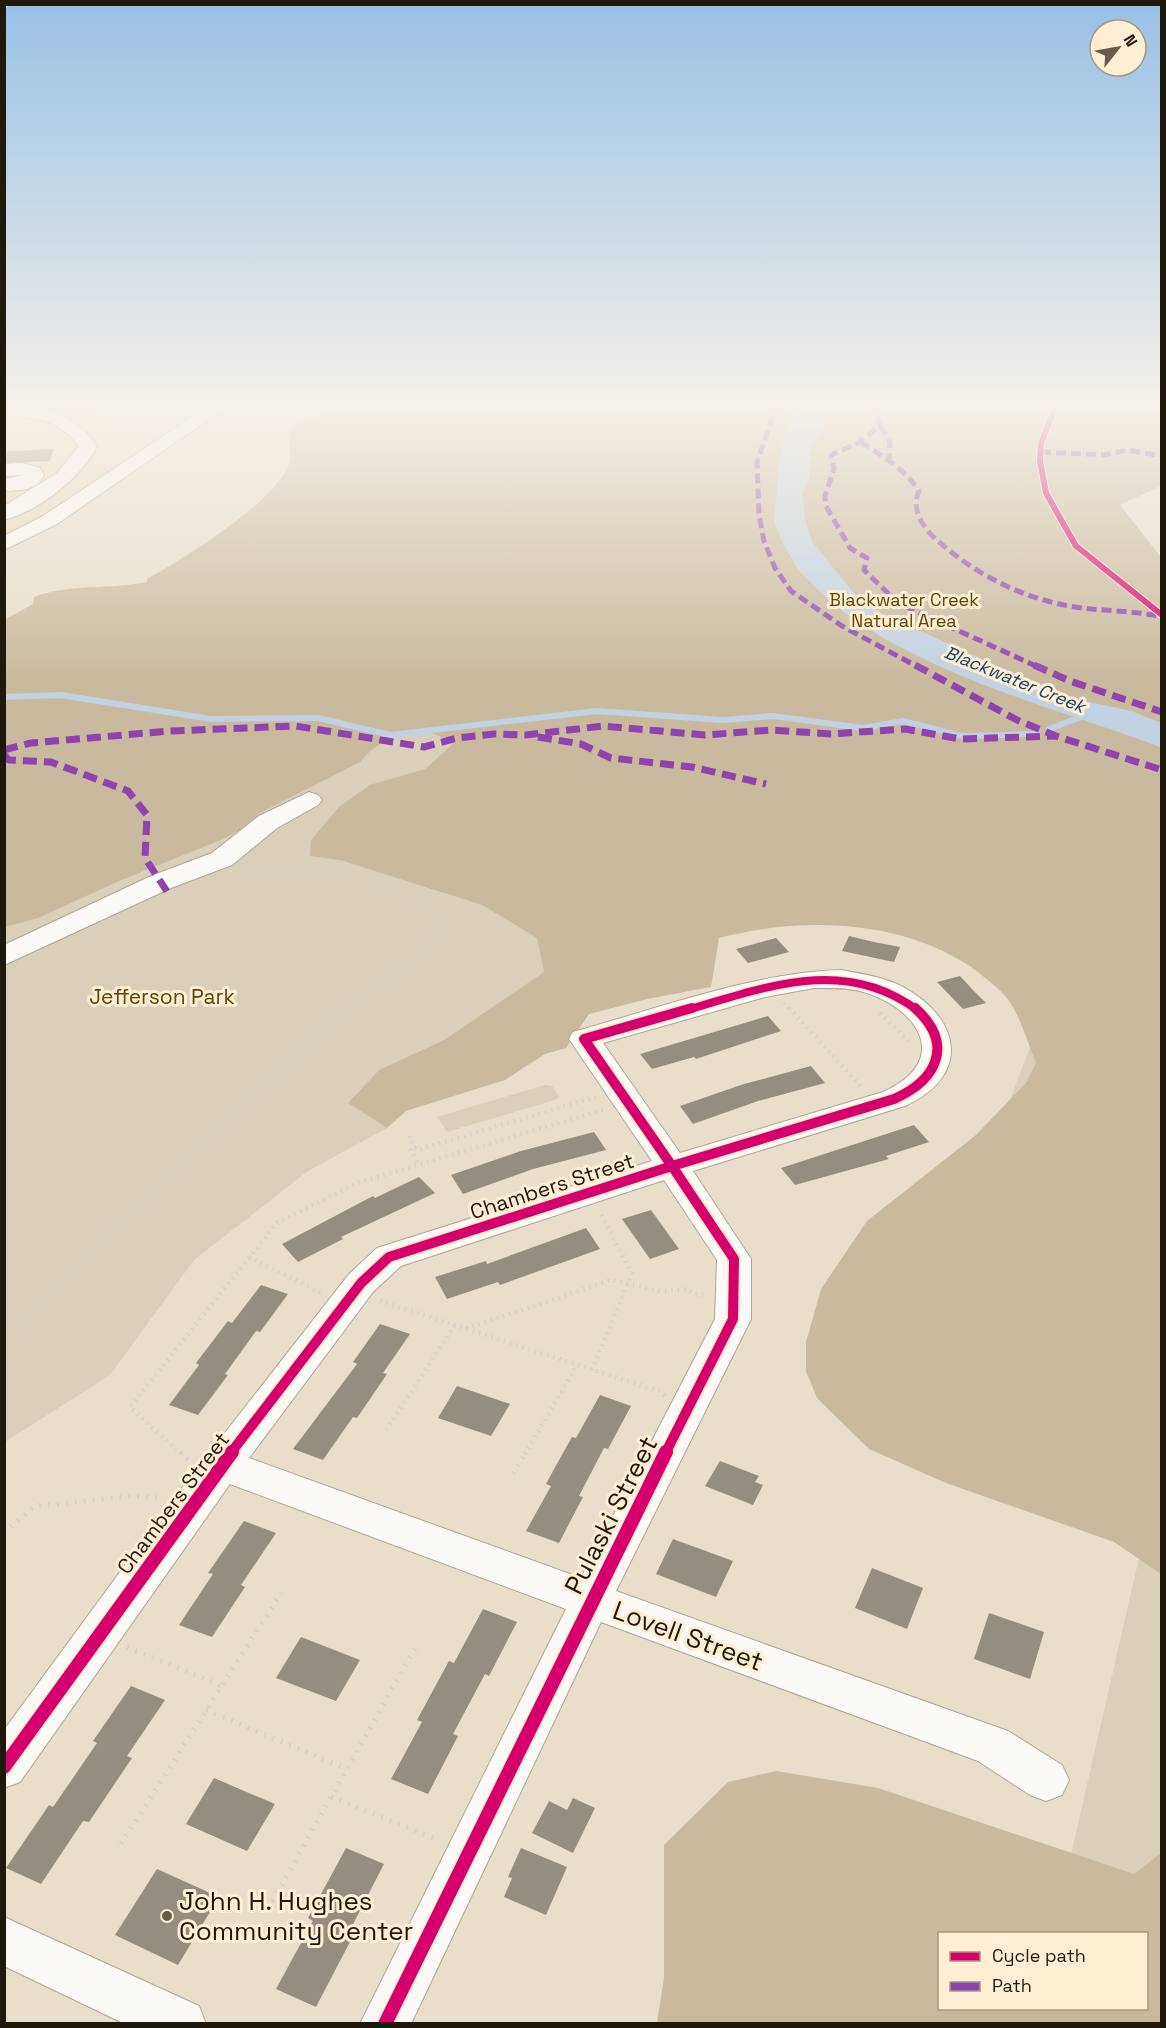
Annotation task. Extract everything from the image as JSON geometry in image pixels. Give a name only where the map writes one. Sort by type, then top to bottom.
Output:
[{"type":"street","points":[[4,514],[35,497]]},
{"type":"street","points":[[4,544],[50,519],[83,497]]},
{"type":"street","points":[[4,956],[162,882],[222,859],[268,822],[309,800]]},
{"type":"street","name":"Chambers Street","points":[[4,1767],[185,1513],[210,1466],[361,1283],[389,1257],[908,1093],[922,1083],[934,1066],[937,1056],[935,1034],[921,1013],[895,995],[862,982],[825,978],[789,981],[584,1039]]},
{"type":"street","name":"Pulaski Street","points":[[385,2024],[591,1600],[733,1319],[734,1259],[673,1166],[584,1039]]},
{"type":"street","name":"Lovell Street","points":[[210,1466],[591,1600],[992,1745],[1046,1780]]},
{"type":"street","points":[[4,1941],[181,2024]]},
{"type":"path","points":[[4,1345],[105,1236],[147,1200],[261,1087],[325,1029],[352,1005],[417,958],[441,925],[434,911],[404,894],[365,876],[334,867],[300,864],[241,870]]},
{"type":"path","points":[[778,996],[863,1090]]},
{"type":"path","points":[[878,1010],[908,1042],[920,1042]]},
{"type":"path","points":[[409,1136],[417,1150],[602,1096]]},
{"type":"path","points":[[210,1466],[130,1407],[277,1223],[357,1183],[610,1108]]},
{"type":"path","points":[[416,1147],[410,1149],[419,1165]]},
{"type":"path","points":[[592,1370],[632,1274],[596,1204]]},
{"type":"path","points":[[249,1257],[323,1294]]},
{"type":"path","points":[[465,1329],[612,1281],[660,1291],[687,1289],[703,1296],[716,1290]]},
{"type":"path","points":[[378,1301],[659,1391],[668,1400]]},
{"type":"path","points":[[386,1430],[455,1325]]},
{"type":"path","points":[[513,1474],[577,1365]]},
{"type":"path","points":[[4,1533],[35,1506],[132,1496],[173,1500]]},
{"type":"path","points":[[121,1844],[281,1593]]},
{"type":"path","points":[[120,1645],[222,1686]]},
{"type":"path","points":[[268,1909],[417,1645]]},
{"type":"path","points":[[206,1710],[347,1769]]},
{"type":"path","points":[[331,1797],[445,1843]]},
{"type":"shaded area","points":[[5,497],[73,497],[21,531],[5,538]]},
{"type":"green space","points":[[504,497],[1095,497],[1161,579],[1161,1398],[925,1325],[1097,870],[443,893],[482,905],[538,938],[544,972],[444,1040],[379,1070],[348,1103],[387,1128],[308,1171],[194,1260],[110,1375],[5,1442],[5,917]]},
{"type":"green space","points":[[777,497],[774,522],[797,569],[844,612],[885,639],[979,683],[1161,747],[1161,1574],[1114,1542],[946,1483],[869,1449],[817,1398],[806,1371],[806,1342],[821,1289],[867,1221],[976,1135],[1026,1083],[1036,1063],[1008,999],[978,972],[950,954],[919,941],[887,932],[853,927],[819,925],[785,927],[719,938],[711,987],[647,999],[589,1014],[566,1048],[545,1054],[505,1080],[406,1111],[387,1128],[348,1103],[379,1070],[444,1040],[544,972],[537,938],[482,905],[340,860],[310,856],[311,840],[340,806],[370,785],[425,769],[452,745],[441,737],[416,732],[391,738],[360,762],[260,813],[244,828],[221,840],[119,881],[38,918],[5,927],[4,620],[33,604],[34,597],[48,593],[76,588],[147,582],[147,579],[225,529],[263,498]]},
{"type":"green space","name":"Blackwater Creek Natural Area","points":[[802,497],[1138,497],[1120,505],[1161,557],[1161,723],[1131,711],[1079,700],[882,614],[852,591],[812,542],[805,521]]},
{"type":"green space","points":[[545,1085],[552,1086],[559,1097],[447,1132],[437,1117]]},
{"type":"green space","points":[[1161,1462],[1161,2023],[1032,2024],[1132,2010],[1148,2010],[1148,1932],[1053,1932]]},
{"type":"green space","points":[[776,1771],[878,1788],[1134,1874],[1161,1853],[1161,2023],[657,2023],[664,1978],[664,1845],[728,1782]]},
{"type":"water","name":"Blackwater Creek","points":[[776,497],[802,497],[805,521],[812,542],[852,591],[882,614],[1079,700],[1131,711],[1161,723],[1161,747],[1000,691],[941,667],[886,639],[837,606],[799,568],[774,522]]},
{"type":"building","points":[[849,936],[900,947],[894,962],[842,951]]},
{"type":"building","points":[[776,938],[789,952],[748,963],[736,949]]},
{"type":"building","points":[[960,976],[986,1003],[963,1009],[937,982]]},
{"type":"building","points":[[768,1016],[781,1031],[696,1059],[694,1057],[652,1069],[640,1054]]},
{"type":"building","points":[[811,1066],[825,1083],[758,1101],[693,1124],[680,1106],[744,1084]]},
{"type":"building","points":[[914,1125],[929,1142],[886,1156],[889,1159],[795,1185],[781,1168]]},
{"type":"building","points":[[594,1132],[606,1150],[533,1169],[463,1194],[451,1175],[521,1151]]},
{"type":"building","points":[[419,1177],[435,1193],[341,1237],[343,1239],[298,1262],[282,1244],[373,1196],[375,1198]]},
{"type":"building","points":[[651,1210],[679,1249],[650,1259],[622,1219]]},
{"type":"building","points":[[586,1228],[600,1249],[500,1285],[498,1282],[447,1299],[435,1277],[486,1261],[487,1264]]},
{"type":"building","points":[[261,1285],[288,1294],[260,1332],[256,1331],[225,1374],[228,1375],[198,1415],[169,1405],[199,1365],[196,1363],[228,1321],[232,1323]]},
{"type":"building","points":[[380,1324],[410,1334],[383,1373],[387,1374],[357,1418],[353,1417],[323,1460],[293,1449],[357,1364],[353,1362]]},
{"type":"building","points":[[457,1386],[510,1404],[491,1436],[438,1418]]},
{"type":"building","points":[[600,1395],[631,1406],[608,1449],[604,1448],[579,1496],[583,1497],[559,1543],[526,1531],[551,1486],[546,1484],[559,1460],[572,1437],[576,1438]]},
{"type":"building","points":[[720,1461],[759,1476],[755,1482],[763,1485],[753,1505],[705,1486]]},
{"type":"building","points":[[244,1521],[276,1533],[241,1585],[245,1587],[212,1637],[179,1625],[213,1574],[208,1573]]},
{"type":"building","points":[[673,1539],[733,1561],[716,1597],[656,1574]]},
{"type":"building","points":[[872,1568],[923,1588],[907,1629],[855,1608]]},
{"type":"building","points":[[483,1609],[517,1622],[489,1676],[485,1674],[453,1734],[458,1736],[428,1794],[391,1779],[422,1722],[417,1720],[449,1661],[454,1663]]},
{"type":"building","points":[[989,1613],[1044,1632],[1030,1679],[974,1659]]},
{"type":"building","points":[[301,1637],[360,1660],[336,1701],[276,1678]]},
{"type":"building","points":[[131,1686],[165,1700],[127,1756],[132,1758],[89,1822],[83,1821],[41,1884],[6,1868],[49,1805],[53,1807],[97,1743],[93,1741]]},
{"type":"building","points":[[214,1778],[275,1804],[247,1851],[186,1824]]},
{"type":"building","points":[[573,1798],[595,1808],[573,1853],[532,1833],[549,1801],[567,1810]]},
{"type":"building","points":[[346,1848],[384,1864],[347,1936],[352,1938],[316,2007],[276,1989],[313,1921],[308,1918]]},
{"type":"building","points":[[521,1848],[567,1867],[546,1915],[504,1897],[512,1878],[508,1877]]},
{"type":"building","name":"John H. Hughes Community Center","points":[[157,1869],[219,1897],[178,1965],[115,1935]]},
{"type":"waterway","points":[[4,697],[61,695],[211,719],[318,718],[390,735],[597,711],[723,720],[773,716],[863,728],[903,721],[962,736],[1037,734]]},
{"type":"waterway","name":"Blackwater Creek","points":[[1049,729],[1089,714]]},
{"type":"marked path","points":[[758,497],[764,541],[775,568],[791,591],[842,626],[1017,720],[1056,736],[1162,770]]},
{"type":"marked path","points":[[825,497],[826,506],[850,548],[867,558],[864,570],[893,598],[962,634],[1070,681],[1162,712]]},
{"type":"marked path","points":[[916,497],[920,523],[935,539],[969,566],[1008,587],[1049,602],[1159,616]]},
{"type":"marked path","points":[[4,750],[31,743],[170,731],[296,726],[424,747],[457,738],[494,734],[526,735],[603,726],[705,735],[771,730],[831,734],[905,729],[960,739],[1056,736]]},
{"type":"marked path","points":[[538,737],[581,744],[611,758],[692,767],[766,784]]},
{"type":"marked path","points":[[4,755],[9,760],[51,762],[128,791],[147,815],[145,858],[168,893]]},
{"type":"cycle path","points":[[1048,497],[1076,546],[1162,615]]},
{"type":"cycle path","points":[[4,1767],[192,1504],[361,1283],[389,1257],[652,1172],[693,1160],[894,1099],[927,1078],[937,1057],[937,1043],[932,1030],[916,1009],[892,993],[867,983],[841,979],[814,979],[760,989],[584,1039],[662,1151],[734,1259],[733,1319],[591,1600],[385,2024]]},
{"type":"place","name":"John H. Hughes Community Center","points":[[167,1916]]},
{"type":"park label","name":"Jefferson Park","points":[[162,996]]}]
